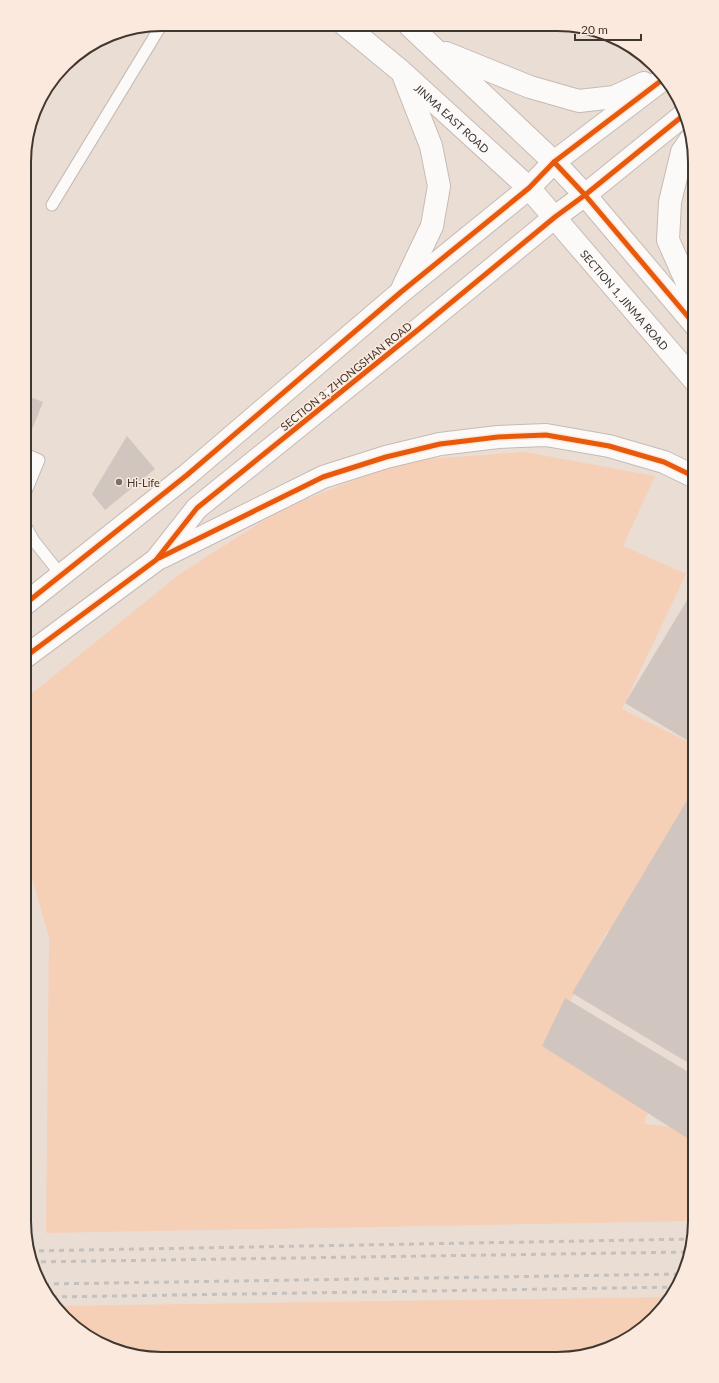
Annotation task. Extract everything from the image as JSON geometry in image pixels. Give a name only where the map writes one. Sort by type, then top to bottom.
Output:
[{"type":"main road","name":"JINMA EAST ROAD","points":[[352,31],[402,72],[529,188],[554,217]]},
{"type":"main road","points":[[415,31],[554,162],[585,194],[688,317]]},
{"type":"main road","points":[[434,48],[530,87],[579,101],[614,97],[656,77]]},
{"type":"main road","points":[[401,292],[432,226],[439,186],[431,146],[402,72]]},
{"type":"main road","points":[[31,599],[187,475],[401,292],[529,188],[554,162],[660,82]]},
{"type":"main road","name":"SECTION 3, ZHONGSHAN ROAD","points":[[31,650],[156,560],[197,508],[419,329],[554,217],[680,118]]},
{"type":"main road","points":[[686,146],[682,152],[670,202],[668,240],[688,285]]},
{"type":"main road","name":"SECTION 1, JINMA ROAD","points":[[554,217],[688,373]]},
{"type":"main road","points":[[156,560],[323,477],[386,457],[440,444],[498,437],[546,435],[609,446],[664,462],[688,474]]},
{"type":"lane","points":[[52,205],[158,31]]},
{"type":"lane","points":[[31,457],[39,460],[31,479]]},
{"type":"lane","points":[[31,535],[61,575]]},
{"type":"shaded area","points":[[525,452],[655,476],[623,546],[686,574],[622,709],[688,742],[688,831],[634,927],[607,931],[561,1019],[649,1109],[644,1124],[684,1128],[688,1130],[688,1221],[46,1233],[49,937],[31,875],[31,694],[181,573],[282,509],[402,461]]},
{"type":"shaded area","points":[[664,1297],[650,1314],[637,1325],[615,1338],[599,1345],[574,1351],[557,1352],[145,1351],[128,1348],[97,1334],[82,1325],[62,1306]]},
{"type":"building","points":[[31,397],[43,402],[31,432]]},
{"type":"building","name":"Hi-Life","points":[[127,436],[155,469],[105,510],[92,494]]},
{"type":"building","points":[[688,599],[688,741],[625,703]]},
{"type":"building","points":[[688,799],[688,1063],[572,993]]},
{"type":"building","points":[[565,998],[688,1072],[688,1139],[542,1046]]},
{"type":"railway","points":[[35,1251],[686,1239]]},
{"type":"railway","points":[[38,1262],[684,1252]]},
{"type":"railway","points":[[48,1284],[676,1274]]},
{"type":"railway","points":[[55,1297],[670,1287]]},
{"type":"cycle path","points":[[31,599],[187,475],[401,292],[529,188],[554,162],[660,82]]},
{"type":"cycle path","points":[[31,653],[156,560],[197,508],[555,217],[585,195],[680,118]]},
{"type":"cycle path","points":[[554,162],[585,195],[688,317]]},
{"type":"cycle path","points":[[159,558],[323,477],[386,457],[440,444],[498,437],[546,435],[609,446],[664,462],[688,474]]},
{"type":"place","name":"Hi-Life","points":[[119,482]]}]
